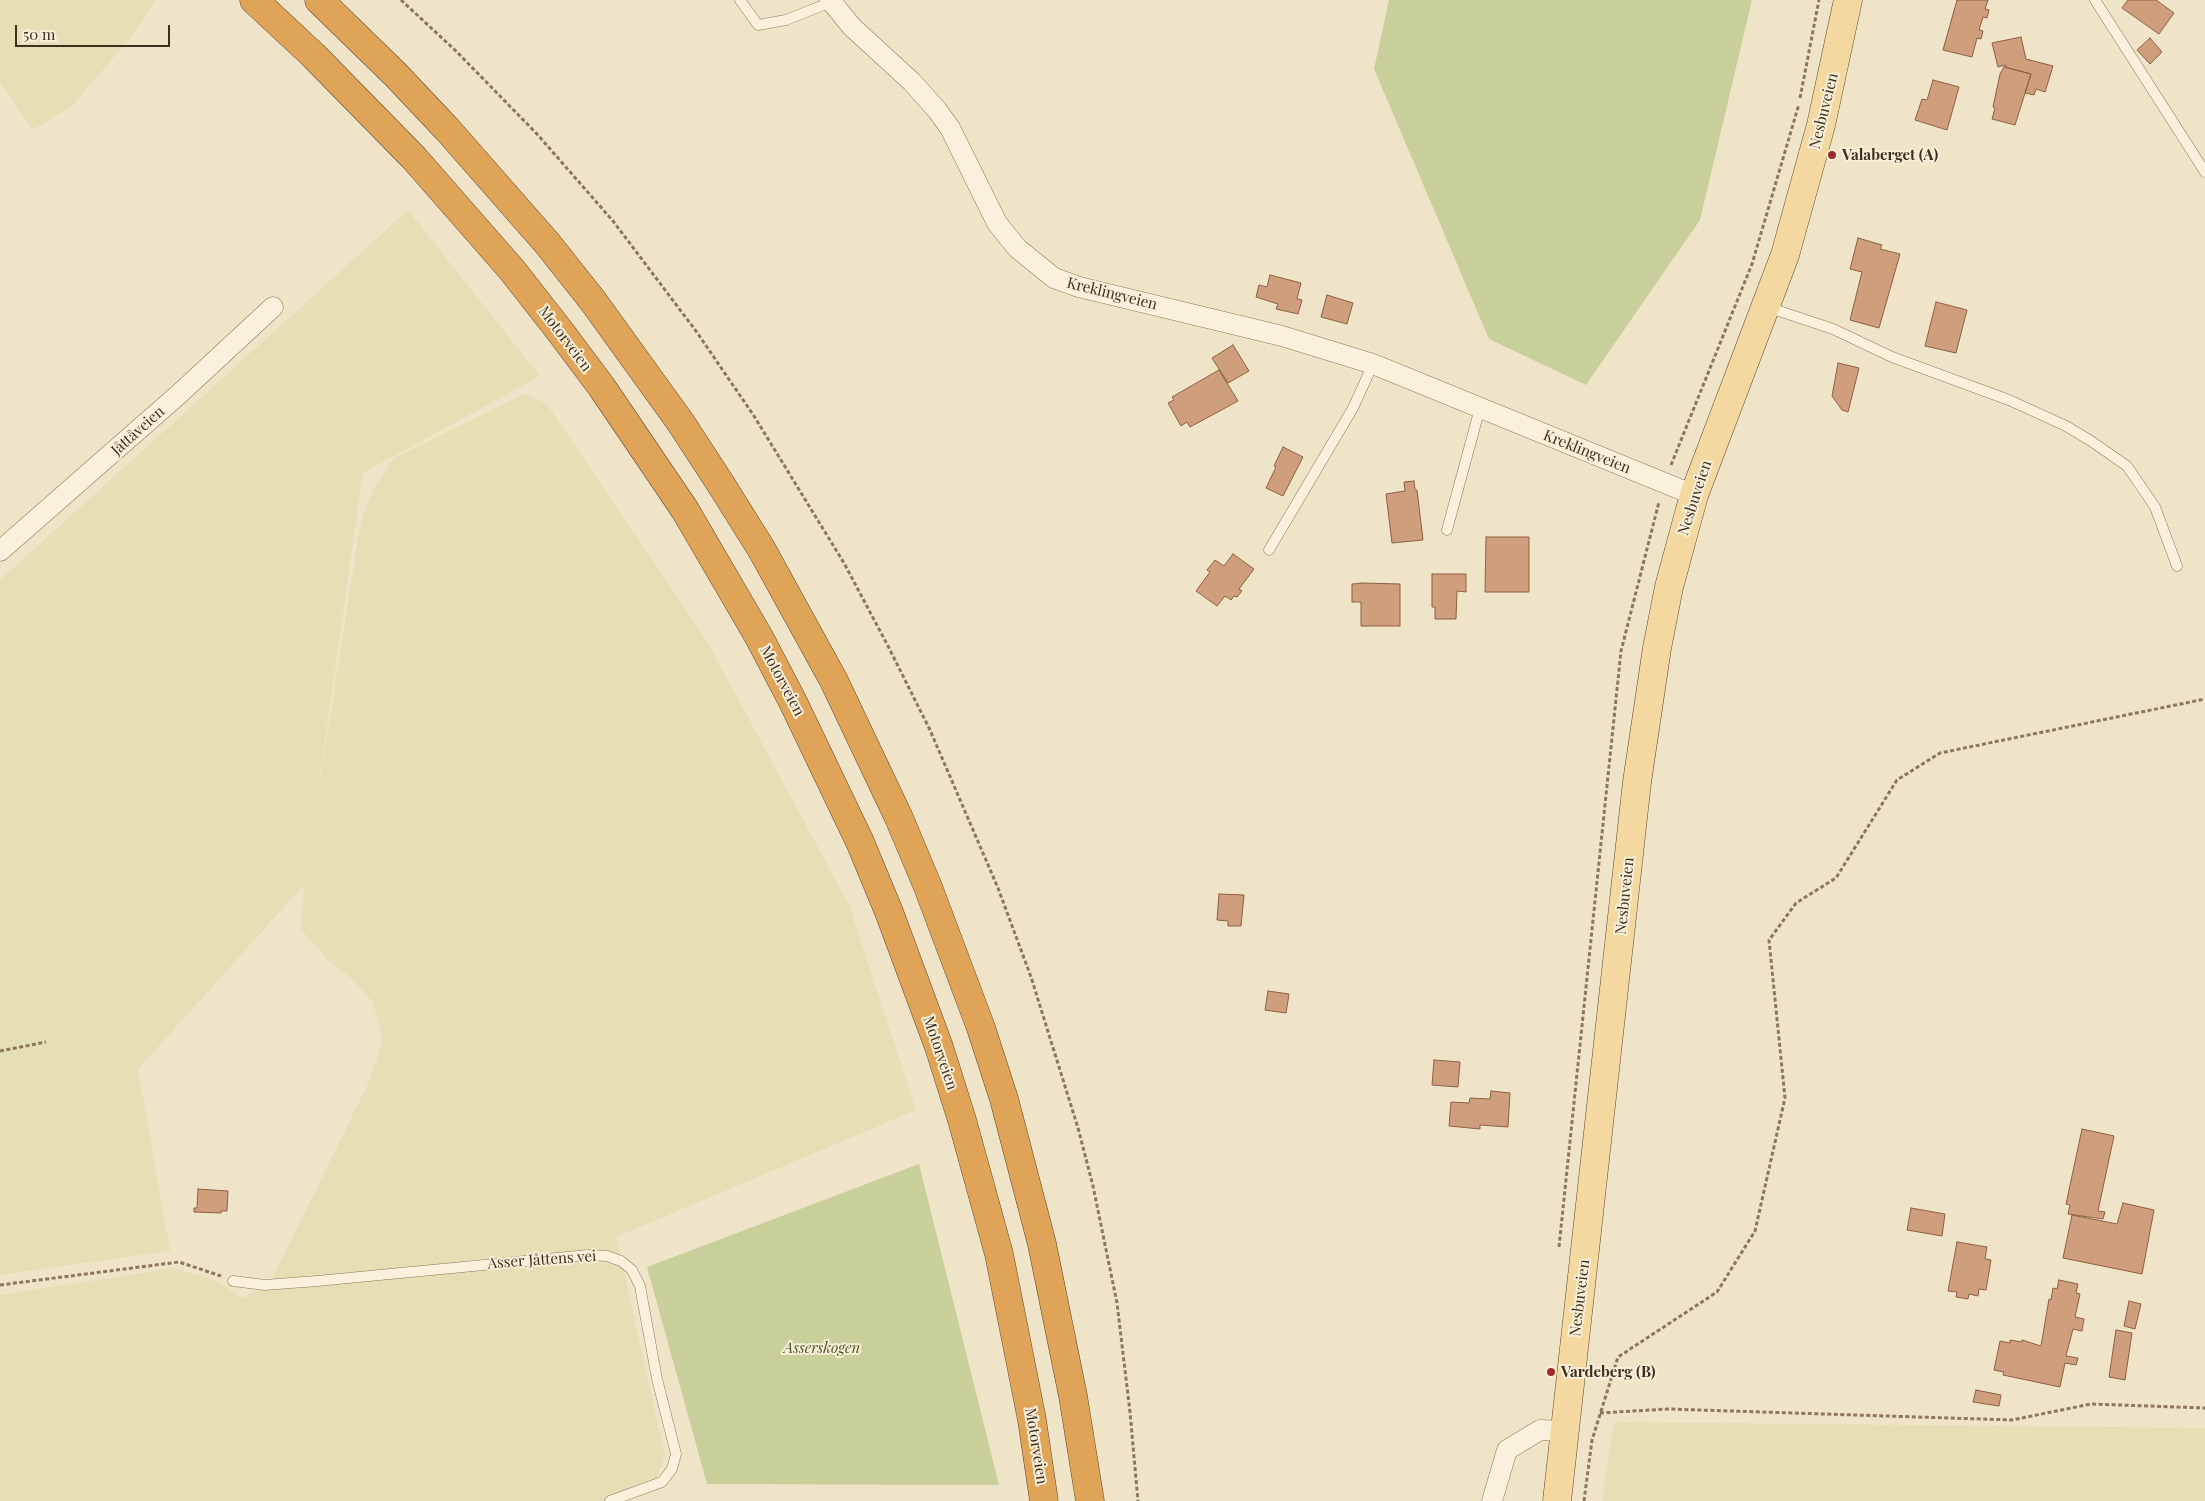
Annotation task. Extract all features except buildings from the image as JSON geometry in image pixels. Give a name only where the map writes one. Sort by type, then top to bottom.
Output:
[{"type":"highway","name":"Motorveien","points":[[254,0],[313,55],[414,158],[512,270],[606,394],[684,510],[759,637],[828,773],[885,903],[939,1047],[962,1120],[1001,1264],[1030,1411],[1044,1501]]},
{"type":"highway","points":[[319,0],[395,74],[466,150],[547,242],[592,301],[681,423],[722,486],[766,559],[834,681],[899,818],[928,887],[981,1028],[1004,1100],[1042,1244],[1073,1396],[1090,1501]]},
{"type":"main road","name":"Nesbuveien","points":[[1558,1501],[1637,782],[1657,648],[1667,596],[1694,495],[1785,254],[1822,125],[1848,0]]},
{"type":"street","name":"Kreklingveien","points":[[830,1],[852,27],[912,82],[937,110],[950,128],[997,222],[1017,248],[1054,278],[1079,287],[1282,336],[1373,364],[1694,495]]},
{"type":"street","name":"Jåttåveien","points":[[0,552],[171,402],[273,307]]},
{"type":"street","points":[[1492,1501],[1506,1450],[1540,1430],[1565,1431]]},
{"type":"lane","name":"Kreklingveien","points":[[740,0],[758,25],[786,20],[830,1]]},
{"type":"lane","points":[[2096,0],[2205,172]]},
{"type":"lane","points":[[1766,307],[1833,329],[1892,356],[2009,400],[2053,420],[2091,441],[2127,466],[2155,507],[2177,566]]},
{"type":"lane","points":[[1269,550],[1353,408],[1373,364]]},
{"type":"lane","points":[[1447,530],[1480,408]]},
{"type":"lane","name":"Asser Jåttens vei","points":[[233,1281],[265,1285],[588,1255],[607,1256],[621,1261],[632,1270],[640,1286],[657,1379],[676,1454],[672,1469],[662,1482],[610,1501]]},
{"type":"path","points":[[1584,1501],[1592,1440],[1618,1357],[1717,1292],[1755,1231],[1785,1098],[1769,940],[1796,903],[1836,878],[1897,780],[1940,753],[2205,699]]},
{"type":"path","points":[[0,1051],[46,1042]]},
{"type":"path","points":[[0,1285],[179,1262],[208,1270],[233,1281]]},
{"type":"path","points":[[1600,1412],[1668,1409],[2012,1420],[2091,1404],[2205,1408]]},
{"type":"shaded area","points":[[0,0],[156,0],[132,36],[71,107],[32,130],[0,82]]},
{"type":"shaded area","points":[[408,210],[540,376],[363,473],[313,826],[360,525],[373,489],[393,459],[524,394],[546,403],[707,641],[849,905],[916,1110],[616,1237],[665,1456],[656,1480],[605,1501],[0,1501],[0,1295],[175,1268],[219,1282],[242,1298],[269,1285],[368,1084],[383,1041],[373,1002],[352,979],[330,962],[301,929],[304,885],[138,1069],[170,1251],[0,1275],[0,580]]},
{"type":"shaded area","points":[[1614,1422],[2205,1428],[2205,1501],[1602,1501]]},
{"type":"green space","points":[[1389,0],[1752,0],[1700,220],[1586,385],[1489,339],[1374,69]]},
{"type":"green space","name":"Asserskogen","points":[[919,1164],[999,1485],[707,1484],[647,1267]]},
{"type":"place","name":"Valaberget (A)","points":[[1832,155]]},
{"type":"place","name":"Vardeberg (B)","points":[[1551,1372]]}]
